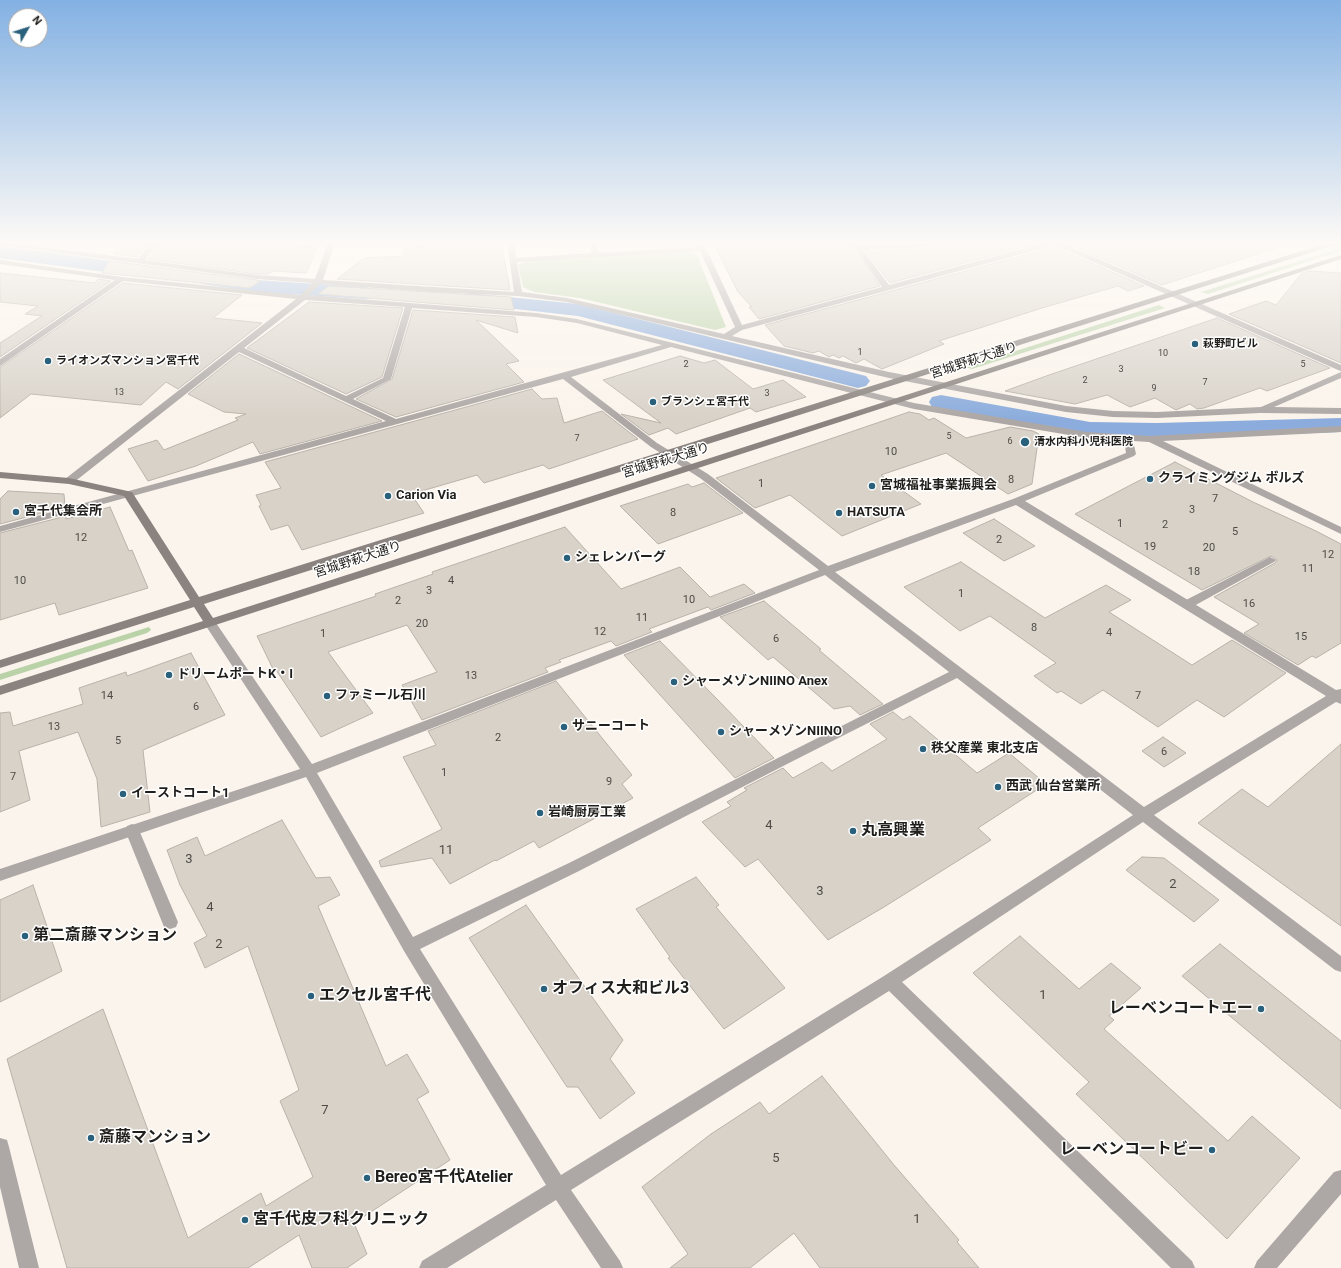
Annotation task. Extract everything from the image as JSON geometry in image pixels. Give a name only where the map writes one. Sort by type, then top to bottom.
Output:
[{"type":"street","points":[[0,363],[89,301]]},
{"type":"street","points":[[69,482],[295,301]]},
{"type":"street","points":[[381,301],[409,306],[543,316],[577,321],[859,393],[1087,435],[1150,439],[1257,432],[1341,429]]},
{"type":"street","points":[[567,301],[593,305],[907,378],[1066,409],[1113,414],[1157,415],[1260,410],[1341,411]]},
{"type":"street","points":[[727,301],[739,328]]},
{"type":"street","points":[[727,336],[739,328],[838,301]]},
{"type":"street","name":"宮城野萩大通り","points":[[0,664],[1149,301]]},
{"type":"street","points":[[1188,301],[1341,368]]},
{"type":"street","name":"宮城野萩大通り","points":[[0,691],[1204,301]]},
{"type":"street","points":[[346,399],[387,379],[409,306]]},
{"type":"street","points":[[0,529],[564,376],[671,345]]},
{"type":"street","points":[[238,348],[395,422]]},
{"type":"street","points":[[1260,410],[1341,375]]},
{"type":"street","points":[[564,376],[667,453],[691,468],[959,672],[1143,815],[1341,964]]},
{"type":"street","points":[[0,875],[309,771],[826,572],[1017,501],[1131,454],[1128,438]]},
{"type":"street","points":[[1150,439],[1341,531]]},
{"type":"street","points":[[0,475],[69,482],[128,494],[196,602],[309,771],[410,946],[558,1187],[613,1268]]},
{"type":"street","points":[[429,1268],[890,981],[1143,815],[1339,696],[1017,501]]},
{"type":"street","points":[[1188,604],[1270,560]]},
{"type":"street","points":[[410,946],[574,867],[786,758],[959,672]]},
{"type":"street","points":[[132,830],[170,922]]},
{"type":"street","points":[[890,981],[1185,1268]]},
{"type":"street","points":[[0,1146],[29,1268]]},
{"type":"street","points":[[1264,1268],[1341,1179]]},
{"type":"green space","points":[[593,301],[716,301],[726,327],[715,330]]},
{"type":"green space","points":[[1159,305],[1165,308],[972,369],[966,367]]},
{"type":"green space","points":[[149,627],[151,630],[147,633],[0,680],[0,674]]},
{"type":"building","points":[[82,301],[0,357],[0,343],[42,316],[25,314],[38,306],[0,302]]},
{"type":"building","points":[[96,301],[234,301],[213,318],[262,323],[178,389],[166,382],[141,405],[31,394],[0,418],[0,367]]},
{"type":"building","points":[[406,301],[512,301],[514,310]]},
{"type":"building","points":[[747,301],[824,301],[759,319],[749,307],[752,307]]},
{"type":"building","points":[[854,301],[1066,301],[939,341],[944,344],[882,369],[864,359],[856,363],[843,356],[839,358],[833,355],[829,357],[819,351],[813,353],[784,346],[765,325]]},
{"type":"building","points":[[1266,301],[1276,305],[1279,301],[1341,301],[1341,363],[1229,314]]},
{"type":"building","points":[[309,302],[403,308],[382,377],[346,394],[247,348]]},
{"type":"building","points":[[413,310],[515,317],[518,333],[476,320],[519,361],[506,364],[524,382],[396,417],[356,399],[392,379]]},
{"type":"building","points":[[1217,318],[1330,368],[1267,391],[1260,388],[1204,408],[1197,409],[1190,404],[1176,410],[1155,398],[1130,407],[1107,395],[1075,404],[1005,391],[1049,375]]},
{"type":"building","points":[[239,354],[382,421],[260,454],[253,442],[196,466],[148,481],[128,449],[157,440],[164,450],[238,420],[235,418],[246,414],[224,412],[188,394]]},
{"type":"building","points":[[680,356],[704,363],[715,360],[753,389],[783,380],[806,397],[756,412],[750,408],[676,434],[668,428],[649,435],[621,414],[661,423],[603,380]]},
{"type":"building","points":[[532,389],[542,399],[557,398],[564,423],[602,411],[638,439],[549,469],[543,465],[484,483],[477,475],[411,494],[424,513],[302,550],[288,525],[271,530],[259,506],[261,505],[256,495],[281,488],[265,462]]},
{"type":"building","points":[[909,412],[920,414],[929,420],[934,418],[966,438],[1010,427],[1033,431],[1039,434],[1032,484],[1008,494],[946,453],[881,475],[921,504],[842,536],[790,495],[755,508],[716,478]]},
{"type":"building","points":[[1175,462],[1253,502],[1341,544],[1341,643],[1316,658],[1312,656],[1298,665],[1244,633],[1259,624],[1214,597],[1275,563],[1277,560],[1271,556],[1202,590],[1075,514]]},
{"type":"building","points":[[704,483],[743,513],[658,544],[620,506],[688,484],[692,487]]},
{"type":"building","name":"宮千代集会所","points":[[8,491],[64,494],[65,507],[0,524],[0,499]]},
{"type":"building","points":[[110,507],[129,551],[132,550],[148,588],[59,615],[55,603],[0,620],[0,533],[66,516],[66,519]]},
{"type":"building","points":[[994,519],[1035,546],[1004,561],[963,533]]},
{"type":"building","points":[[565,527],[621,589],[680,567],[710,597],[744,584],[755,593],[711,610],[708,607],[649,629],[652,632],[616,646],[611,641],[559,660],[561,662],[545,668],[548,672],[422,720],[402,685],[437,672],[407,625],[328,652],[373,713],[321,737],[276,670],[274,671],[257,636],[376,596],[375,594],[433,574],[432,572]]},
{"type":"building","points":[[961,562],[1045,618],[1106,585],[1131,600],[1109,612],[1192,665],[1232,640],[1286,673],[1224,717],[1197,700],[1158,727],[1103,690],[1081,704],[1061,691],[1057,693],[1034,676],[1056,663],[990,616],[960,631],[904,587]]},
{"type":"building","points":[[764,601],[883,704],[860,715],[850,706],[834,709],[773,657],[768,660],[720,617]]},
{"type":"building","points":[[660,641],[774,758],[735,778],[624,655]]},
{"type":"building","points":[[191,653],[225,715],[143,750],[150,812],[101,827],[97,779],[78,732],[19,751],[30,800],[0,812],[0,713],[10,712],[13,726],[83,704],[79,688],[126,672],[127,676]]},
{"type":"building","points":[[556,681],[632,775],[622,784],[633,798],[539,848],[534,841],[450,884],[432,858],[381,867],[379,861],[442,829],[403,757],[436,745],[428,731]]},
{"type":"building","points":[[893,712],[903,720],[910,716],[977,773],[1009,753],[1046,784],[978,828],[991,840],[828,940],[758,859],[745,867],[702,822],[731,806],[727,802],[747,790],[744,788],[783,768],[793,778],[822,762],[832,771],[887,739],[870,724]]},
{"type":"building","points":[[1163,737],[1186,753],[1164,767],[1142,751]]},
{"type":"building","points":[[1341,744],[1341,926],[1198,823],[1242,789],[1268,807]]},
{"type":"building","points":[[282,820],[316,878],[330,877],[340,895],[318,906],[386,1066],[407,1054],[429,1092],[417,1099],[450,1160],[354,1223],[367,1254],[347,1268],[312,1268],[299,1235],[248,1268],[67,1268],[7,1059],[103,1009],[188,1238],[261,1193],[266,1206],[313,1177],[280,1101],[299,1090],[248,946],[205,968],[194,943],[207,936],[180,885],[167,850],[197,837],[205,856]]},
{"type":"building","points":[[1142,857],[1164,858],[1219,900],[1194,922],[1126,870]]},
{"type":"building","points":[[696,877],[719,905],[716,907],[785,988],[724,1029],[668,958],[670,957],[636,909]]},
{"type":"building","name":"第二斎藤マンション","points":[[33,885],[62,971],[0,1002],[0,900]]},
{"type":"building","name":"オフィス大和ビル3","points":[[526,905],[623,1040],[610,1059],[635,1093],[600,1119],[578,1087],[567,1087],[469,938]]},
{"type":"building","name":"レーベンコートビー","points":[[1020,936],[1079,989],[1111,963],[1141,988],[1109,1016],[1114,1020],[1104,1029],[1228,1141],[1252,1116],[1300,1158],[1227,1239],[1076,1094],[1089,1082],[973,973]]},
{"type":"building","name":"レーベンコートエー","points":[[1220,944],[1341,1041],[1341,1109],[1182,976]]},
{"type":"building","points":[[822,1076],[894,1165],[959,1240],[957,1242],[979,1268],[820,1268],[794,1233],[750,1268],[670,1268],[688,1254],[642,1187],[711,1134],[760,1102],[769,1114]]},
{"type":"waterway","points":[[491,301],[578,310],[858,381]]},
{"type":"waterway","points":[[941,402],[1090,430],[1157,431],[1341,425]]},
{"type":"place","name":"萩野町ビル","points":[[1195,344]]},
{"type":"place","name":"ライオンズマンション宮千代","points":[[48,361]]},
{"type":"place","name":"ブランシェ宮千代","points":[[653,402]]},
{"type":"place","name":"清水内科小児科医院","points":[[1025,442]]},
{"type":"place","name":"クライミングジム ボルズ","points":[[1150,479]]},
{"type":"place","name":"宮城福祉事業振興会","points":[[872,486]]},
{"type":"place","name":"Carion Via","points":[[388,496]]},
{"type":"place","name":"宮千代集会所","points":[[16,512]]},
{"type":"place","name":"HATSUTA","points":[[839,513]]},
{"type":"place","name":"シェレンバーグ","points":[[567,558]]},
{"type":"place","name":"ドリームポートK・I","points":[[169,675]]},
{"type":"place","name":"シャーメゾンNIINO Anex","points":[[674,682]]},
{"type":"place","name":"ファミール石川","points":[[327,696]]},
{"type":"place","name":"サニーコート","points":[[564,727]]},
{"type":"place","name":"シャーメゾンNIINO","points":[[721,732]]},
{"type":"place","name":"秩父産業 東北支店","points":[[923,749]]},
{"type":"place","name":"西武 仙台営業所","points":[[998,787]]},
{"type":"place","name":"イーストコート1","points":[[123,794]]},
{"type":"place","name":"岩崎厨房工業","points":[[540,813]]},
{"type":"place","name":"丸高興業","points":[[853,831]]},
{"type":"place","name":"第二斎藤マンション","points":[[25,936]]},
{"type":"place","name":"オフィス大和ビル3","points":[[544,989]]},
{"type":"place","name":"エクセル宮千代","points":[[311,996]]},
{"type":"place","name":"レーベンコートエー","points":[[1261,1009]]},
{"type":"place","name":"斎藤マンション","points":[[91,1138]]},
{"type":"place","name":"レーベンコートビー","points":[[1212,1150]]},
{"type":"place","name":"Bereo宮千代Atelier","points":[[367,1178]]},
{"type":"place","name":"宮千代皮フ科クリニック","points":[[245,1220]]}]
